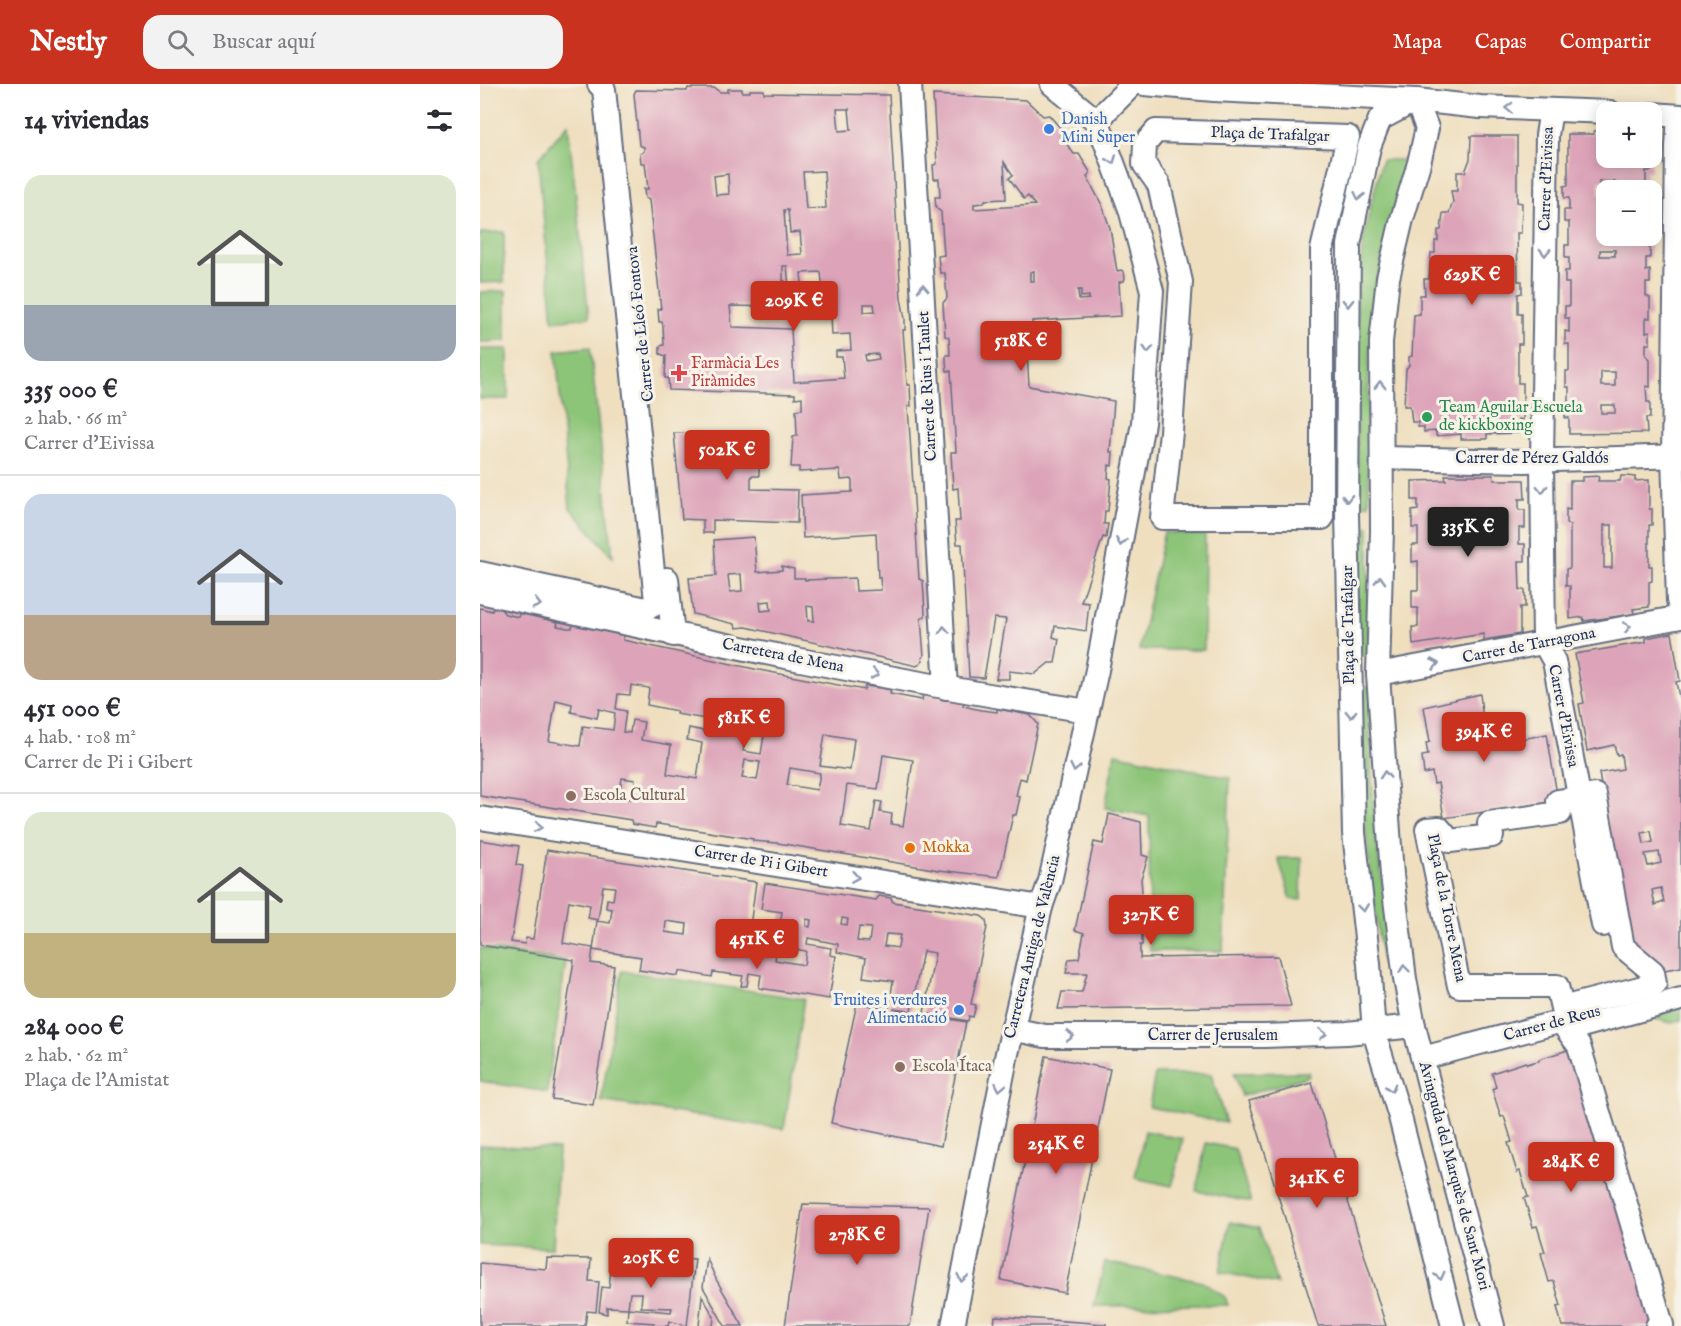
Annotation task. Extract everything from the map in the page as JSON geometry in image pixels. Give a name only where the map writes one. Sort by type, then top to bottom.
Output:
[{"type":"street","points":[[480,573],[646,609],[654,605],[656,601],[604,89],[599,84]]},
{"type":"street","name":"Carrer de Lleó Fontova","points":[[617,84],[673,635]]},
{"type":"street","name":"Carrer de Rius i Taulet","points":[[910,84],[946,688]]},
{"type":"street","points":[[1052,84],[1098,122],[1130,209],[1152,291],[1143,423],[1088,711]]},
{"type":"street","points":[[1098,122],[1133,84]]},
{"type":"street","points":[[1144,84],[1214,90],[1420,92],[1480,107],[1596,112]]},
{"type":"street","name":"Plaça de Trafalgar","points":[[1374,1032],[1369,964],[1354,833],[1347,513],[1348,244],[1369,147],[1380,119],[1420,92],[1427,128],[1388,278],[1380,375],[1382,458],[1378,674],[1392,875],[1405,979],[1414,1026]]},
{"type":"street","name":"Carrer d'Eivissa","points":[[1551,110],[1547,135],[1542,460],[1544,643],[1554,661],[1603,925]]},
{"type":"street","points":[[1662,115],[1680,116],[1677,136],[1677,457],[1678,600],[1681,611]]},
{"type":"street","name":"Plaça de Trafalgar","points":[[1156,131],[1348,137],[1322,250],[1322,518],[1162,518],[1171,432],[1181,282],[1159,185],[1144,164],[1145,144],[1156,131]]},
{"type":"street","name":"Carrer de Pérez Galdós","points":[[1382,458],[1542,460],[1677,457]]},
{"type":"street","name":"Carretera de Mena","points":[[480,591],[673,635],[946,688],[1088,711]]},
{"type":"street","name":"Carrer de Tarragona","points":[[1378,674],[1681,617]]},
{"type":"street","name":"Carretera Antiga de València","points":[[953,1326],[1012,1029],[1041,907],[1050,881],[1088,711]]},
{"type":"street","name":"Plaça de la Torre Mena","points":[[1595,795],[1623,947],[1653,972],[1655,984],[1563,1008],[1557,986],[1459,986],[1427,829],[1439,828],[1450,841],[1491,836],[1489,823],[1560,813],[1558,801],[1579,798],[1595,795]]},
{"type":"street","name":"Carrer de Pi i Gibert","points":[[480,818],[1041,907]]},
{"type":"street","name":"Carrer de Reus","points":[[1423,1058],[1681,990]]},
{"type":"street","points":[[1657,1326],[1662,1325],[1579,1046],[1567,1030],[1681,999]]},
{"type":"street","name":"Carrer de Jerusalem","points":[[1012,1029],[1045,1036],[1264,1036],[1374,1032],[1414,1026]]},
{"type":"street","name":"Avinguda del Marquès de Sant Mori","points":[[1414,1026],[1493,1326]]},
{"type":"street","points":[[1374,1032],[1400,1117],[1453,1326]]},
{"type":"green space","points":[[568,124],[589,317],[553,321],[538,159]]},
{"type":"green space","points":[[1382,160],[1409,160],[1396,201],[1377,283],[1369,370],[1369,504],[1357,505],[1357,292],[1364,235]]},
{"type":"green space","points":[[504,232],[504,282],[480,283],[480,233]]},
{"type":"green space","points":[[506,291],[506,341],[480,342],[480,292]]},
{"type":"green space","points":[[590,347],[613,557],[570,508],[556,351]]},
{"type":"green space","points":[[480,349],[508,349],[508,399],[480,399]]},
{"type":"green space","points":[[1369,527],[1369,654],[1356,655],[1356,528]]},
{"type":"green space","points":[[1164,532],[1205,535],[1204,650],[1139,650]]},
{"type":"green space","points":[[1356,687],[1370,687],[1371,756],[1379,859],[1394,961],[1390,967],[1383,968],[1365,828]]},
{"type":"green space","points":[[1115,753],[1230,778],[1223,951],[1150,951],[1149,816],[1105,808]]},
{"type":"green space","points":[[1278,858],[1302,858],[1301,900],[1291,899]]},
{"type":"green space","points":[[480,948],[566,961],[547,1092],[480,1081]]},
{"type":"green space","points":[[622,971],[804,999],[784,1129],[601,1101]]},
{"type":"green space","points":[[1681,999],[1681,1020],[1672,1023],[1631,1013]]},
{"type":"green space","points":[[1308,1072],[1309,1076],[1242,1096],[1234,1073]]},
{"type":"green space","points":[[1155,1074],[1211,1074],[1226,1123],[1149,1107]]},
{"type":"green space","points":[[1145,1131],[1183,1139],[1172,1186],[1135,1178]]},
{"type":"green space","points":[[1206,1143],[1235,1149],[1251,1202],[1196,1191]]},
{"type":"green space","points":[[480,1145],[558,1149],[553,1248],[480,1245]]},
{"type":"green space","points":[[1230,1222],[1259,1228],[1277,1284],[1220,1272]]},
{"type":"green space","points":[[1105,1262],[1203,1282],[1225,1297],[1228,1305],[1094,1306]]},
{"type":"building","points":[[688,88],[714,88],[720,92],[728,92],[728,89],[742,89],[742,92],[764,90],[764,93],[889,95],[901,298],[905,319],[905,330],[903,330],[907,385],[910,385],[911,406],[908,406],[919,579],[923,581],[925,613],[921,619],[924,656],[917,666],[746,627],[736,628],[735,624],[693,614],[689,578],[716,576],[714,540],[754,537],[757,572],[782,570],[782,566],[794,569],[794,578],[805,578],[805,580],[855,578],[856,591],[881,590],[880,577],[878,578],[876,533],[803,538],[801,495],[852,492],[852,479],[841,480],[840,470],[799,472],[799,467],[791,467],[793,437],[797,436],[796,410],[802,409],[802,397],[795,398],[795,394],[669,390],[668,378],[665,378],[666,356],[660,354],[660,346],[664,345],[663,326],[662,322],[659,322],[658,309],[661,309],[649,200],[645,198],[644,189],[648,189],[645,163],[641,163],[640,154],[644,151],[644,147],[639,145],[634,94],[636,90],[687,91]],"holes":[[[837,109],[849,109],[851,130],[839,131]],[[824,171],[826,208],[806,209],[803,172]],[[728,174],[729,194],[716,195],[714,176]],[[784,210],[788,210],[790,233],[800,232],[802,254],[787,255]],[[783,266],[787,266],[789,286],[783,281]],[[821,272],[823,292],[803,294],[801,273]],[[824,302],[825,315],[831,315],[832,335],[850,334],[851,350],[836,351],[836,357],[842,357],[844,378],[794,382],[791,329],[732,327],[730,306],[790,307],[790,318],[804,317],[803,303]],[[864,304],[874,304],[875,311],[864,312]],[[878,354],[879,359],[866,361],[865,355]],[[741,574],[742,591],[730,592],[728,575]],[[770,601],[771,610],[761,611],[760,602]],[[807,606],[813,607],[814,621],[808,621]]]},
{"type":"building","points":[[933,95],[1026,100],[1043,116],[1049,115],[1062,130],[1060,135],[1074,154],[1079,154],[1090,172],[1087,177],[1102,205],[1110,228],[1117,271],[1124,272],[1125,278],[1124,281],[1119,282],[1121,316],[1032,321],[1033,336],[1026,336],[1029,386],[1114,401],[1110,452],[1113,452],[1112,466],[1109,465],[1108,478],[1111,479],[1108,511],[1105,511],[1104,524],[1108,524],[1106,538],[1103,537],[1081,602],[1089,603],[1086,631],[1055,626],[1053,637],[1059,639],[1055,663],[1049,663],[1035,674],[1009,671],[1009,679],[996,679],[1006,619],[994,618],[984,678],[969,677],[962,544],[957,544],[955,521],[960,521],[958,488],[953,489],[951,452],[956,452],[951,371],[947,371],[946,361],[946,355],[950,355],[949,337],[945,336],[943,303],[947,298],[945,273],[940,273],[938,256],[944,255],[941,212],[936,208],[935,197],[940,197],[939,179],[934,179],[933,165],[937,164]],"holes":[[[1004,162],[1013,175],[1009,178],[1024,199],[1028,196],[1035,205],[974,209],[974,204],[984,203],[985,200],[1006,199]],[[1034,271],[1034,281],[1030,281],[1030,272]],[[1078,290],[1081,290],[1081,297],[1089,296],[1089,299],[1079,300]]]},
{"type":"building","points":[[1596,131],[1596,168],[1651,168],[1651,171],[1646,171],[1646,180],[1596,180],[1596,246],[1650,246],[1650,258],[1646,258],[1646,271],[1650,270],[1650,283],[1646,283],[1646,296],[1650,298],[1650,318],[1646,318],[1646,332],[1650,331],[1650,344],[1646,344],[1646,355],[1650,359],[1650,387],[1646,386],[1647,402],[1650,402],[1650,418],[1646,418],[1647,433],[1569,434],[1569,418],[1565,418],[1565,402],[1569,402],[1566,371],[1569,371],[1569,344],[1565,344],[1565,331],[1569,332],[1569,318],[1565,318],[1565,306],[1569,306],[1569,283],[1565,283],[1565,271],[1569,271],[1569,258],[1565,258],[1565,245],[1569,245],[1569,222],[1564,222],[1564,210],[1569,210],[1569,198],[1564,198],[1564,186],[1568,185],[1568,134],[1594,134]],"holes":[[[1600,250],[1615,250],[1615,256],[1600,256]],[[1601,372],[1615,372],[1615,386],[1601,386]],[[1601,405],[1615,405],[1615,413],[1601,413]]]},
{"type":"building","points":[[1471,136],[1517,136],[1517,202],[1522,203],[1521,233],[1517,233],[1518,281],[1522,281],[1522,293],[1518,294],[1518,314],[1522,314],[1522,344],[1518,344],[1518,383],[1523,383],[1523,420],[1519,419],[1519,433],[1487,434],[1487,439],[1461,439],[1461,434],[1436,436],[1436,431],[1424,432],[1424,427],[1418,427],[1418,422],[1412,422],[1410,406],[1404,406],[1406,369],[1409,365],[1409,357],[1412,356],[1414,315],[1420,314],[1420,295],[1425,295],[1424,279],[1429,279],[1431,253],[1435,253],[1435,241],[1438,241],[1438,230],[1441,230],[1443,213],[1449,213],[1453,202],[1451,191],[1457,191],[1457,172],[1465,172],[1470,159]]},
{"type":"building","points":[[674,433],[764,436],[762,466],[759,465],[759,476],[751,476],[751,489],[798,490],[797,523],[713,520],[713,533],[703,533],[703,520],[682,519]]},
{"type":"building","points":[[1445,475],[1493,475],[1494,480],[1524,480],[1525,499],[1519,499],[1519,510],[1525,510],[1525,528],[1519,528],[1519,544],[1525,544],[1525,561],[1519,561],[1520,590],[1525,590],[1525,607],[1520,607],[1520,634],[1484,640],[1484,634],[1413,645],[1412,627],[1418,627],[1418,608],[1412,608],[1412,590],[1418,590],[1418,561],[1412,562],[1412,545],[1418,545],[1418,528],[1412,528],[1412,511],[1418,510],[1418,500],[1412,500],[1412,481],[1446,480]]},
{"type":"building","points":[[1599,476],[1598,481],[1620,481],[1621,476],[1635,477],[1635,481],[1649,480],[1649,509],[1652,509],[1652,525],[1649,525],[1649,566],[1652,566],[1652,581],[1649,582],[1649,607],[1633,609],[1634,614],[1584,621],[1583,617],[1570,619],[1570,586],[1566,586],[1566,569],[1570,568],[1570,525],[1566,524],[1566,509],[1570,510],[1570,481],[1582,481],[1582,477]],"holes":[[[1604,525],[1612,525],[1612,568],[1604,568]]]},
{"type":"building","points":[[493,607],[501,609],[505,614],[519,617],[519,613],[558,622],[557,626],[572,628],[573,624],[624,635],[623,640],[759,670],[864,690],[865,686],[891,690],[890,694],[922,700],[923,694],[964,701],[963,706],[981,710],[997,712],[997,709],[1030,715],[1038,724],[1026,780],[1020,778],[1016,796],[1020,797],[1016,815],[1013,815],[999,877],[939,870],[658,824],[655,828],[632,824],[631,820],[480,796],[480,608],[492,611]],"holes":[[[631,685],[649,688],[647,705],[677,711],[676,714],[706,719],[704,731],[689,728],[687,740],[702,743],[697,779],[667,774],[671,745],[641,740],[644,722],[632,720],[630,733],[623,732],[626,711],[616,709],[618,694],[630,695]],[[556,700],[572,704],[571,712],[597,718],[599,709],[615,713],[613,730],[583,726],[580,746],[549,741]],[[746,731],[764,735],[761,754],[743,751]],[[825,734],[854,739],[850,770],[820,766]],[[883,755],[913,760],[903,826],[891,824],[892,814],[880,812],[882,802],[876,801],[871,831],[841,826],[847,785],[878,789]],[[745,760],[760,762],[757,780],[742,778]],[[790,768],[820,773],[817,790],[787,785]],[[622,778],[635,780],[632,799],[619,796]]]},
{"type":"building","points":[[1672,633],[1680,681],[1676,682],[1679,697],[1681,697],[1681,967],[1653,972],[1628,946],[1599,773],[1623,769],[1621,754],[1617,755],[1614,745],[1587,751],[1579,704],[1584,703],[1575,654],[1646,642],[1646,638]],"holes":[[[1651,831],[1653,842],[1644,844],[1642,833]],[[1659,852],[1661,863],[1648,866],[1645,854]],[[1661,888],[1664,902],[1655,905],[1652,890]]]},
{"type":"building","points":[[1480,694],[1486,746],[1547,734],[1558,801],[1444,818],[1438,783],[1434,784],[1432,772],[1424,774],[1422,756],[1428,755],[1426,743],[1430,742],[1424,707]]},
{"type":"building","points":[[1109,814],[1141,822],[1142,855],[1148,857],[1141,879],[1142,891],[1136,911],[1142,913],[1140,958],[1278,956],[1291,1006],[1058,1009],[1062,992],[1082,992],[1087,973],[1066,973],[1069,959],[1079,958],[1084,933],[1075,930],[1094,842],[1103,844]]},
{"type":"building","points":[[480,840],[519,846],[516,865],[523,866],[511,942],[525,944],[526,938],[533,939],[547,850],[756,882],[749,934],[778,939],[782,912],[761,909],[765,883],[876,900],[879,896],[891,898],[893,902],[981,916],[986,920],[987,927],[971,1004],[976,1005],[973,1017],[969,1016],[968,1021],[924,1013],[935,953],[923,951],[911,1011],[893,1009],[966,1022],[941,1146],[831,1123],[857,1003],[889,1009],[893,981],[863,977],[866,958],[837,952],[838,944],[808,938],[807,944],[831,948],[830,955],[836,956],[829,999],[759,988],[761,975],[749,973],[747,986],[741,986],[743,976],[713,972],[712,977],[679,971],[678,976],[639,970],[641,957],[593,950],[597,921],[610,923],[612,909],[606,908],[607,899],[613,900],[615,887],[603,886],[598,920],[588,918],[590,905],[569,901],[563,943],[593,948],[591,963],[614,966],[593,1105],[552,1099],[574,960],[480,945]],"holes":[[[842,918],[848,919],[847,925],[841,924]],[[806,919],[811,920],[810,927],[806,926]],[[666,921],[687,924],[686,935],[665,932]],[[859,927],[871,928],[869,942],[857,941]],[[886,934],[900,935],[898,948],[884,946]],[[777,946],[806,951],[804,965],[775,960]]]},
{"type":"building","points":[[1574,1048],[1655,1326],[1562,1326],[1557,1307],[1561,1306],[1554,1281],[1549,1282],[1541,1253],[1545,1252],[1537,1226],[1533,1227],[1524,1198],[1528,1197],[1508,1143],[1512,1142],[1492,1089],[1496,1087],[1492,1073],[1526,1062],[1527,1064],[1539,1061],[1539,1059]]},
{"type":"building","points":[[1046,1056],[1110,1069],[1065,1293],[1001,1280]]},
{"type":"building","points":[[1312,1083],[1386,1326],[1318,1326],[1249,1101]]},
{"type":"building","points":[[803,1204],[929,1207],[910,1326],[785,1326]]},
{"type":"building","points":[[547,1258],[591,1259],[589,1281],[599,1282],[596,1312],[587,1311],[585,1326],[480,1326],[480,1263],[546,1269]]},
{"type":"building","points":[[612,1258],[695,1259],[687,1326],[669,1321],[668,1326],[653,1326],[654,1323],[627,1321],[628,1308],[607,1307],[607,1314],[599,1312],[602,1287],[609,1288]],"holes":[[[630,1293],[642,1293],[641,1307],[672,1308],[671,1312],[628,1308]]]},
{"type":"building","points":[[707,1259],[743,1326],[725,1326],[703,1287]]},
{"type":"building","points":[[702,1296],[714,1317],[713,1326],[699,1326]]},
{"type":"building","points":[[995,1316],[1106,1324],[1106,1326],[994,1326]]},
{"type":"place","name":"Danish Mini Super","points":[[1049,129]]},
{"type":"place","name":"Farmàcia Les Piràmides","points":[[679,373]]},
{"type":"place","name":"Team Aguilar Escuela de kickboxing","points":[[1427,417]]},
{"type":"place","name":"Escola Cultural","points":[[571,796]]},
{"type":"place","name":"Mokka","points":[[910,848]]},
{"type":"place","name":"Fruites i verdures Alimentació","points":[[959,1010]]},
{"type":"place","name":"Escola Ítaca","points":[[900,1067]]}]
